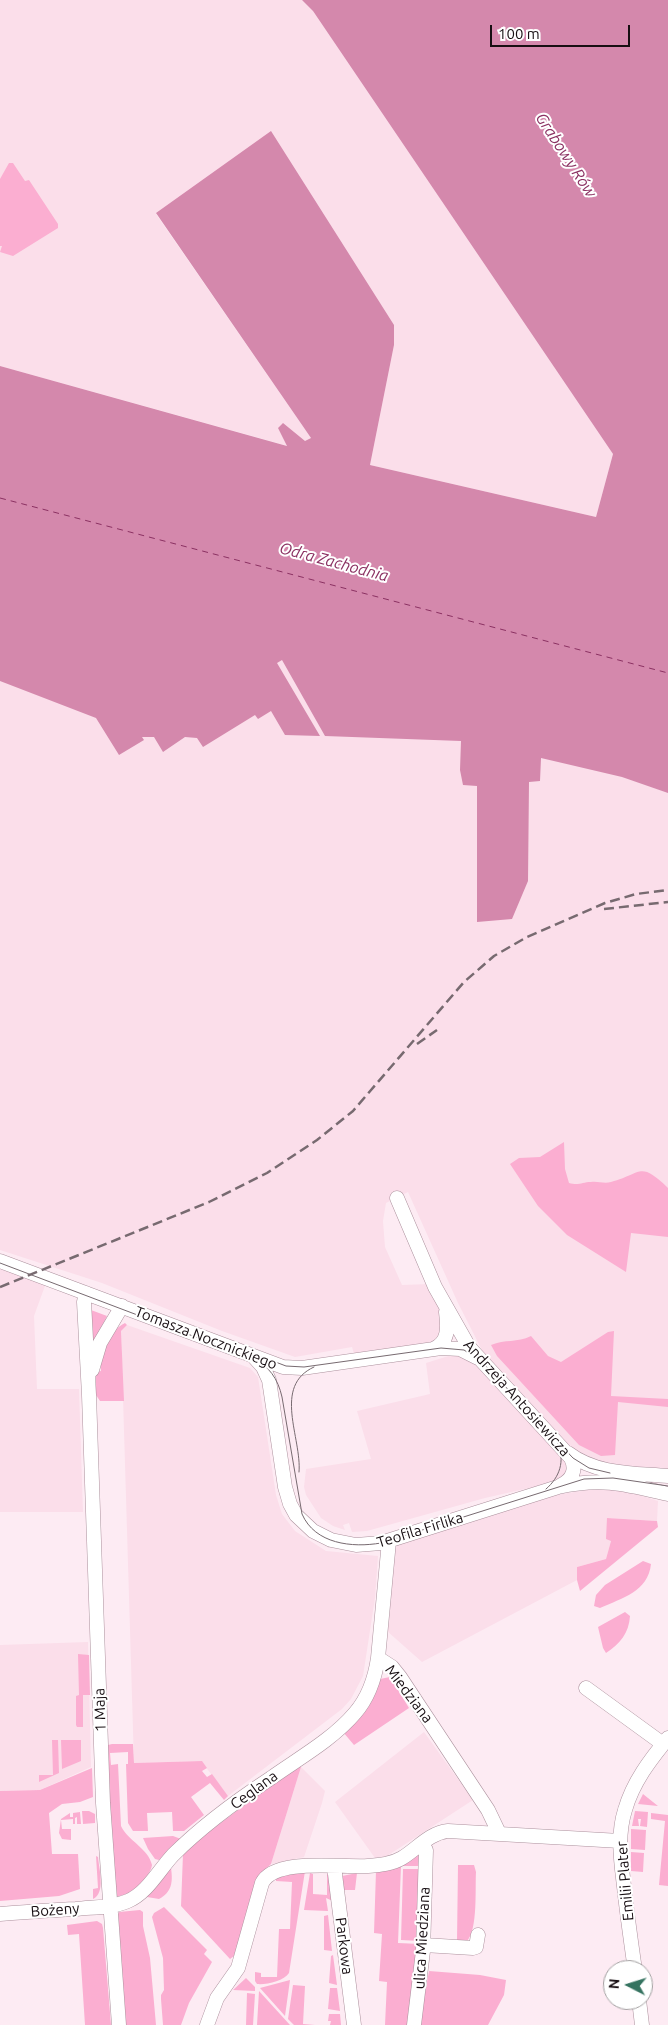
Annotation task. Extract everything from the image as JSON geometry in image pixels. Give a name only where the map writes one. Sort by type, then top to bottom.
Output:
[{"type":"street","name":"Andrzeja Antosiewicza","points":[[397,1198],[435,1287],[461,1335],[478,1358],[572,1460],[574,1472],[569,1480],[558,1487]]},
{"type":"street","name":"Tomasza Nocznickiego","points":[[0,1261],[281,1367],[302,1368],[431,1349],[458,1348],[478,1358]]},
{"type":"street","name":"1 Maja","points":[[86,1293],[84,1302],[89,1395],[102,1803],[120,2025]]},
{"type":"street","name":"1 Maja","points":[[89,1395],[97,1349],[122,1306]]},
{"type":"street","name":"Andrzeja Antosiewicza","points":[[431,1349],[439,1346],[446,1336],[447,1320],[445,1307]]},
{"type":"street","name":"Teofila Firlika","points":[[254,1356],[262,1364],[267,1374],[286,1494],[301,1522],[320,1536],[341,1543],[367,1545],[389,1541],[558,1487],[583,1482],[600,1481],[668,1494]]},
{"type":"street","points":[[272,1398],[274,1387],[282,1376],[288,1371],[302,1368]]},
{"type":"street","points":[[562,1447],[579,1460],[599,1468],[668,1476]]},
{"type":"street","name":"Miedziana","points":[[389,1541],[378,1658],[392,1667],[405,1685],[488,1810],[498,1833]]},
{"type":"street","name":"Ceglana","points":[[110,1906],[132,1899],[149,1883],[171,1857],[198,1832],[255,1788],[307,1754],[347,1721],[359,1709],[366,1697],[374,1677],[378,1658]]},
{"type":"street","name":"Emilii Plater","points":[[586,1688],[666,1741],[644,1769],[632,1791],[622,1818],[620,1841],[621,1870],[634,1960]]},
{"type":"street","points":[[207,2025],[217,1998],[238,1968],[263,1880],[274,1871],[290,1867],[370,1866],[395,1861],[440,1832],[498,1833],[620,1841]]},
{"type":"street","name":"ulica Miedziana","points":[[414,2025],[424,1945],[426,1850]]},
{"type":"street","name":"Parkowa","points":[[334,1866],[354,2025]]},
{"type":"street","name":"Bożeny","points":[[0,1914],[110,1906]]},
{"type":"street","points":[[424,1945],[473,1948],[476,1947],[478,1935]]},
{"type":"street","points":[[640,2010],[642,2025]]},
{"type":"shaded area","points":[[0,0],[302,0],[313,11],[613,454],[596,517],[370,465],[394,345],[156,214],[311,438],[305,442],[278,428],[288,446],[0,366]]},
{"type":"shaded area","points":[[9,163],[13,163],[25,181],[29,180],[58,224],[58,228],[13,256],[0,252],[2,246],[0,246],[0,179]]},
{"type":"shaded area","points":[[0,639],[291,648],[668,764],[668,1472],[600,1466],[575,1452],[487,1360],[458,1303],[408,1192],[386,1203],[383,1221],[385,1247],[402,1285],[430,1284],[442,1308],[445,1333],[436,1345],[355,1357],[352,1347],[295,1357],[222,1331],[102,1283],[0,1250]]},
{"type":"shaded area","points":[[564,1142],[565,1169],[569,1183],[608,1183],[635,1173],[645,1172],[651,1174],[668,1188],[668,1237],[631,1233],[626,1272],[567,1235],[538,1206],[510,1164],[519,1158],[540,1157]]},
{"type":"shaded area","points":[[0,1269],[46,1283],[34,1316],[37,1389],[79,1389],[83,1512],[0,1512]]},
{"type":"shaded area","points":[[91,1310],[107,1316],[96,1339],[92,1339]]},
{"type":"shaded area","points":[[125,1323],[127,1325],[121,1331],[124,1401],[100,1401],[96,1395],[96,1372],[101,1371],[102,1357],[110,1337],[114,1331]]},
{"type":"shaded area","points":[[127,1325],[250,1368],[258,1377],[276,1495],[282,1514],[295,1531],[326,1551],[378,1556],[375,1598],[363,1676],[351,1699],[342,1709],[228,1796],[201,1761],[134,1763],[121,1331]]},
{"type":"shaded area","points":[[614,1331],[611,1396],[668,1399],[668,1407],[618,1402],[615,1455],[601,1456],[579,1445],[497,1356],[491,1345],[521,1340],[531,1336],[548,1356],[561,1362],[608,1332]]},
{"type":"shaded area","points":[[455,1354],[471,1357],[565,1456],[567,1470],[560,1481],[485,1498],[367,1531],[352,1532],[349,1523],[343,1525],[345,1530],[333,1526],[321,1518],[306,1495],[304,1487],[306,1469],[371,1459],[357,1411],[430,1394],[426,1363]]},
{"type":"shaded area","points":[[614,1487],[658,1501],[657,1521],[607,1518],[611,1541],[606,1559],[577,1567],[577,1580],[422,1662],[387,1631],[393,1546],[555,1495]]},
{"type":"shaded area","points":[[607,1518],[657,1521],[658,1527],[580,1591],[577,1580],[577,1567],[606,1559],[611,1541],[606,1539]]},
{"type":"shaded area","points":[[643,1561],[651,1564],[649,1574],[639,1588],[633,1593],[600,1608],[594,1606],[596,1595],[605,1585]]},
{"type":"shaded area","points":[[625,1612],[630,1616],[626,1633],[616,1646],[606,1653],[598,1627]]},
{"type":"shaded area","points":[[88,1642],[91,1767],[40,1790],[0,1791],[0,1645]]},
{"type":"shaded area","points":[[78,1654],[89,1655],[90,1695],[83,1695],[83,1727],[77,1727],[76,1725],[76,1696],[79,1695]]},
{"type":"shaded area","points":[[390,1677],[409,1708],[354,1745],[343,1732],[369,1706],[380,1679]]},
{"type":"shaded area","points":[[424,1732],[473,1800],[387,1856],[375,1858],[335,1802]]},
{"type":"shaded area","points":[[52,1740],[58,1740],[59,1773],[39,1782],[39,1775],[53,1775]]},
{"type":"shaded area","points":[[61,1740],[81,1740],[81,1761],[62,1769]]},
{"type":"shaded area","points":[[133,1744],[134,1763],[202,1761],[207,1768],[202,1771],[207,1777],[212,1774],[228,1796],[224,1800],[210,1783],[191,1797],[204,1815],[184,1831],[173,1831],[172,1812],[147,1813],[148,1831],[133,1831],[128,1823],[126,1764],[128,1764],[128,1752],[110,1753],[111,1765],[118,1764],[121,1826],[150,1859],[152,1865],[147,1876],[138,1886],[121,1896],[116,1896],[108,1817],[108,1745]]},
{"type":"shaded area","points":[[297,1766],[301,1767],[271,1864],[261,1874],[234,1956],[230,1959],[181,1906],[183,1854],[199,1839]]},
{"type":"shaded area","points":[[301,1767],[325,1791],[322,1803],[304,1857],[271,1864]]},
{"type":"shaded area","points":[[92,1768],[93,1797],[80,1802],[62,1804],[49,1813],[52,1854],[78,1854],[80,1889],[59,1896],[0,1901],[0,1791],[40,1790]]},
{"type":"shaded area","points":[[643,1794],[658,1806],[638,1804]]},
{"type":"shaded area","points":[[82,1811],[89,1811],[95,1814],[95,1823],[83,1824]]},
{"type":"shaded area","points":[[635,1811],[648,1812],[647,1827],[640,1826],[641,1819],[638,1819],[639,1826],[632,1826]]},
{"type":"shaded area","points":[[80,1812],[81,1824],[77,1824],[77,1817],[75,1818],[75,1824],[73,1824],[73,1819],[61,1820],[62,1829],[71,1829],[71,1840],[62,1839],[59,1833],[61,1819],[70,1813],[70,1817],[73,1817],[73,1813]]},
{"type":"shaded area","points":[[651,1813],[668,1815],[668,1886],[659,1885],[665,1821],[651,1819]]},
{"type":"shaded area","points":[[631,1829],[646,1830],[645,1850],[631,1849]]},
{"type":"shaded area","points":[[173,1836],[181,1839],[159,1860],[155,1859],[143,1838]]},
{"type":"shaded area","points":[[422,1850],[422,1866],[401,1866],[398,1943],[420,1944],[410,2025],[385,2025],[387,1982],[379,1981],[382,1934],[374,1933],[376,1871]]},
{"type":"shaded area","points":[[631,1852],[644,1853],[643,1872],[631,1871]]},
{"type":"shaded area","points":[[96,1856],[98,1857],[101,1886],[97,1896],[93,1899],[93,1889],[98,1888]]},
{"type":"shaded area","points":[[458,1865],[474,1865],[476,1872],[473,1928],[471,1936],[467,1941],[457,1941]]},
{"type":"shaded area","points":[[171,1868],[172,1882],[167,1893],[159,1899],[147,1897],[147,1894],[167,1869]]},
{"type":"shaded area","points":[[403,1869],[422,1869],[420,1941],[401,1940]]},
{"type":"shaded area","points":[[305,1871],[289,1973],[287,1976],[274,1982],[257,1984],[255,1972],[261,1973],[261,1977],[277,1977],[279,1929],[290,1929],[292,1882],[276,1881],[276,1875]]},
{"type":"shaded area","points":[[310,1873],[313,1874],[313,1894],[327,1895],[327,1874],[330,1877],[335,1902],[326,1898],[328,1911],[304,1910]]},
{"type":"shaded area","points":[[357,1873],[355,1890],[340,1890],[342,1876]]},
{"type":"shaded area","points":[[164,1907],[207,1950],[204,1954],[212,1962],[189,2003],[181,2025],[163,2025],[161,1995],[164,1990],[163,1958],[152,1917],[154,1913]]},
{"type":"shaded area","points":[[140,1910],[143,1912],[143,1926],[150,1958],[156,2025],[124,2025],[116,1919],[119,1912]]},
{"type":"shaded area","points":[[328,1915],[332,1951],[324,1950],[324,1916]]},
{"type":"shaded area","points":[[97,1921],[102,1924],[103,1928],[111,2025],[85,2025],[79,1934],[68,1935],[67,1925]]},
{"type":"shaded area","points":[[333,1955],[337,1985],[329,1983],[331,1956]]},
{"type":"shaded area","points":[[429,1971],[480,1975],[506,1980],[504,1995],[488,2025],[419,2025]]},
{"type":"shaded area","points":[[246,1978],[255,1987],[255,1991],[233,1990]]},
{"type":"shaded area","points":[[290,1980],[285,2016],[260,1988]]},
{"type":"shaded area","points":[[293,1985],[305,1986],[303,2024],[315,2025],[294,2025],[288,2019]]},
{"type":"shaded area","points":[[330,1988],[337,1988],[340,2011],[328,2009]]},
{"type":"shaded area","points":[[259,1991],[290,2025],[257,2025]]},
{"type":"shaded area","points":[[247,1993],[255,1994],[253,2025],[246,2025]]},
{"type":"shaded area","points":[[329,2014],[340,2014],[341,2025],[330,2025],[331,2021],[328,2021]]},
{"type":"water","points":[[302,0],[668,0],[668,793],[622,777],[541,758],[540,781],[529,782],[528,881],[512,919],[477,922],[477,786],[463,785],[460,770],[461,741],[325,736],[282,660],[277,663],[320,736],[285,735],[271,711],[258,719],[255,715],[203,747],[197,738],[185,737],[163,752],[154,737],[142,737],[144,740],[119,755],[96,718],[0,681],[0,366],[287,446],[278,428],[283,423],[305,441],[311,438],[156,213],[271,131],[394,325],[394,345],[370,465],[596,517],[613,454],[313,11]]},
{"type":"ferry route","points":[[0,498],[668,673]]},
{"type":"tram line","points":[[0,1263],[251,1358],[268,1369],[278,1384],[282,1397],[302,1514],[316,1532],[336,1542],[358,1545],[381,1543],[584,1479],[613,1478],[668,1486]]},
{"type":"tram line","points":[[257,1355],[286,1366],[304,1367],[441,1348],[464,1350],[482,1362],[573,1458],[589,1468],[610,1473]]},
{"type":"tram line","points":[[299,1472],[292,1400],[294,1387],[301,1376],[314,1367]]},
{"type":"tram line","points":[[546,1489],[555,1479],[560,1468],[561,1457],[558,1444]]},
{"type":"railway","points":[[0,1287],[209,1202],[267,1173],[317,1140],[353,1111],[464,982],[494,956],[527,937],[605,903],[636,894],[668,890]]},
{"type":"railway","points":[[604,909],[668,902]]},
{"type":"railway","points":[[417,1044],[437,1030]]},
{"type":"water label","name":"Grabowy Rów","points":[[566,155]]},
{"type":"water label","name":"Odra Zachodnia","points":[[334,562]]}]
